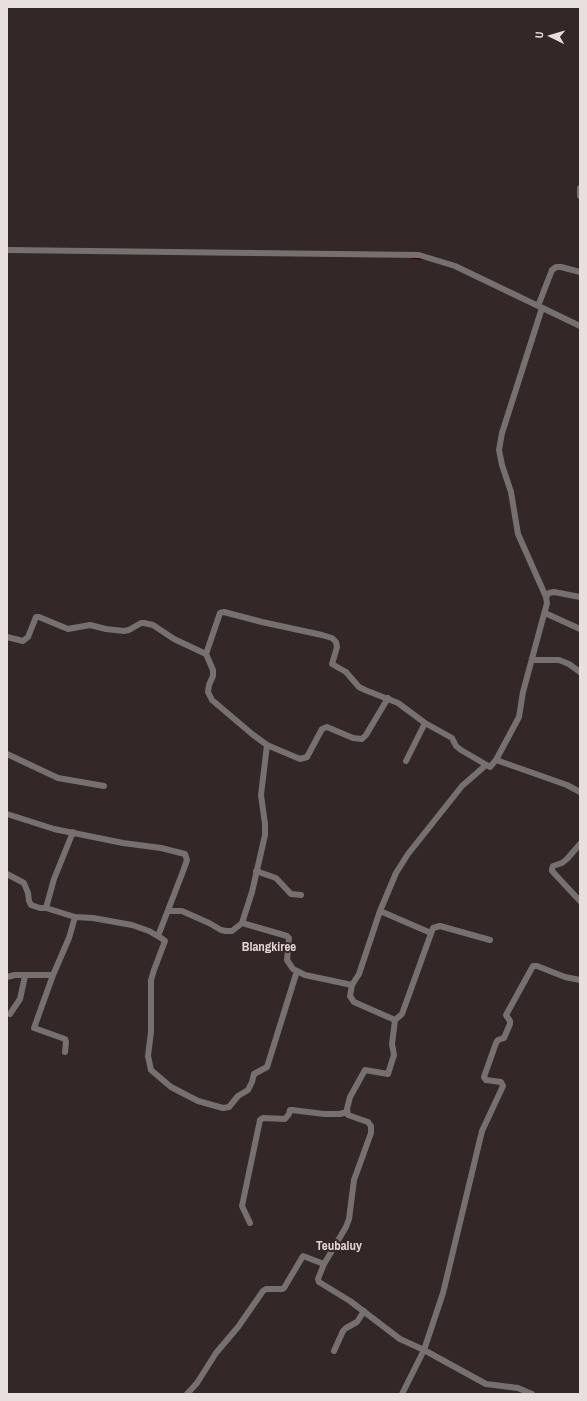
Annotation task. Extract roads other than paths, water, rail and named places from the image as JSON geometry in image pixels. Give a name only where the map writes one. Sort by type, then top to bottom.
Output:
[{"type":"street","points":[[580,188],[580,196]]},
{"type":"street","points":[[7,250],[419,255],[455,266],[580,326]]},
{"type":"street","points":[[206,654],[220,613],[222,612],[332,638],[336,642],[337,647],[332,664],[346,672],[359,686],[365,690],[398,703],[425,723],[452,738],[456,746],[461,750],[490,767],[496,760],[519,717],[523,692],[547,603],[546,597],[518,534],[511,492],[500,457],[500,442],[552,270],[556,267],[561,267],[580,272]]},
{"type":"street","points":[[546,597],[549,593],[554,592],[580,597]]},
{"type":"street","points":[[545,614],[580,628]]},
{"type":"street","points":[[7,638],[24,641],[28,637],[36,617],[68,629],[90,625],[124,631],[130,630],[140,622],[153,625],[174,639],[206,654],[213,670],[213,676],[209,685],[209,696],[252,734],[268,744],[300,759],[307,757],[322,729],[327,727],[352,738],[362,739],[366,735],[388,698]]},
{"type":"street","points":[[532,660],[559,660],[569,664],[580,672]]},
{"type":"street","points":[[406,761],[425,723]]},
{"type":"street","points":[[169,911],[182,911],[226,931],[232,931],[242,923],[252,892],[265,835],[261,796],[268,744]]},
{"type":"street","points":[[7,754],[58,778],[104,786]]},
{"type":"street","points":[[496,760],[567,785],[580,792]]},
{"type":"street","points":[[395,1020],[354,1002],[350,996],[352,985],[359,974],[380,911],[396,873],[408,854],[462,786],[486,765]]},
{"type":"street","points":[[7,814],[54,829],[123,843],[161,848],[185,854],[187,860],[169,911],[158,936]]},
{"type":"street","points":[[46,908],[54,879],[73,832]]},
{"type":"street","points":[[580,844],[562,863],[553,866],[552,871],[580,901]]},
{"type":"street","points":[[256,871],[276,878],[291,894],[301,895]]},
{"type":"street","points":[[7,874],[24,883],[29,901],[31,904],[40,908],[46,908],[75,918],[93,918],[132,925],[150,931],[165,941],[154,970],[152,980],[151,1032],[148,1056],[151,1070],[171,1087],[198,1101],[217,1107],[229,1107],[238,1096],[248,1090],[254,1074],[267,1067],[297,971]]},
{"type":"street","points":[[380,911],[431,933]]},
{"type":"street","points":[[65,1052],[65,1039],[34,1028],[75,918]]},
{"type":"street","points":[[242,923],[289,938],[288,963],[293,969],[305,975],[352,985]]},
{"type":"street","points":[[347,1112],[350,1096],[364,1071],[368,1070],[386,1075],[389,1073],[394,1056],[392,1044],[395,1020],[402,1014],[433,928],[440,926],[490,940]]},
{"type":"street","points":[[402,1394],[424,1350],[442,1293],[482,1131],[503,1086],[501,1082],[486,1080],[484,1077],[496,1042],[504,1038],[510,1024],[510,1021],[506,1015],[533,966],[537,966],[565,977],[580,980]]},
{"type":"street","points":[[7,977],[15,975],[53,975]]},
{"type":"street","points":[[10,1014],[20,999],[25,976]]},
{"type":"street","points":[[250,1223],[242,1206],[260,1120],[264,1118],[285,1119],[290,1110],[324,1114],[340,1114],[347,1112]]},
{"type":"street","points":[[347,1112],[350,1116],[369,1124],[371,1133],[354,1180],[349,1219],[346,1227],[324,1264],[318,1279],[319,1282],[350,1301],[400,1339],[424,1350],[486,1384],[518,1388],[532,1394]]},
{"type":"street","points":[[189,1392],[216,1353],[238,1327],[263,1291],[266,1289],[284,1288],[303,1256],[324,1264]]},
{"type":"street","points":[[334,1351],[343,1331],[357,1322],[364,1311]]},
{"type":"waterway","points":[[411,258],[423,259]]},
{"type":"district","name":"Blangkiree","points":[[269,948]]},
{"type":"district","name":"Teubaluy","points":[[339,1247]]}]
